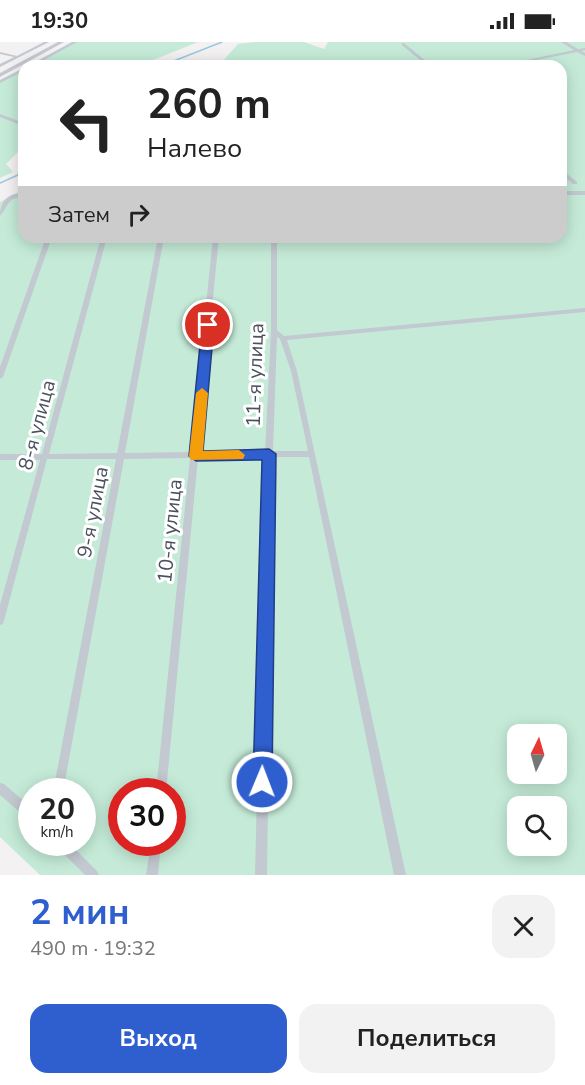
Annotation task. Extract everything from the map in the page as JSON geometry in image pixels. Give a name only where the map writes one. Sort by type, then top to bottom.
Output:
[{"type":"street","points":[[0,66],[46,42]]},
{"type":"street","points":[[28,60],[62,42]]},
{"type":"street","points":[[41,60],[75,42]]},
{"type":"street","points":[[563,42],[585,55]]},
{"type":"street","points":[[403,44],[423,60]]},
{"type":"street","points":[[529,60],[585,49]]},
{"type":"street","points":[[0,53],[18,57]]},
{"type":"street","points":[[0,75],[18,65]]},
{"type":"street","points":[[0,82],[18,72]]},
{"type":"street","points":[[0,115],[18,122]]},
{"type":"street","points":[[567,176],[575,183]]},
{"type":"street","points":[[567,193],[585,193]]},
{"type":"street","points":[[0,214],[6,201],[18,195]]},
{"type":"street","points":[[0,377],[47,243]]},
{"type":"street","name":"8-я улица","points":[[0,621],[103,243]]},
{"type":"street","name":"9-я улица","points":[[61,778],[160,243]]},
{"type":"street","name":"10-я улица","points":[[162,778],[215,243]]},
{"type":"street","name":"11-я улица","points":[[261,875],[269,454],[274,331],[274,243]]},
{"type":"street","points":[[283,338],[585,310]]},
{"type":"street","points":[[274,331],[283,338],[294,371],[400,875]]},
{"type":"street","points":[[0,458],[312,454]]},
{"type":"street","points":[[0,788],[18,803]]},
{"type":"street","points":[[75,856],[93,875]]},
{"type":"street","points":[[152,875],[154,856]]},
{"type":"green space","points":[[76,42],[198,42],[153,60],[40,60]]},
{"type":"green space","points":[[256,42],[304,42],[324,49],[328,42],[585,42],[585,875],[40,875],[20,856],[96,856],[96,778],[18,778],[18,854],[0,837],[0,202],[18,192],[18,243],[567,243],[567,60],[224,60],[238,44]]},
{"type":"green space","points":[[18,71],[18,152],[6,164],[13,172],[0,178],[0,80]]},
{"type":"waterway","points":[[176,60],[222,42]]},
{"type":"waterway","points":[[0,183],[18,175]]},
{"type":"slow traffic","points":[[202,393],[196,456],[239,455]]},
{"type":"route","points":[[208,325],[196,456],[269,454],[262,782]]}]
